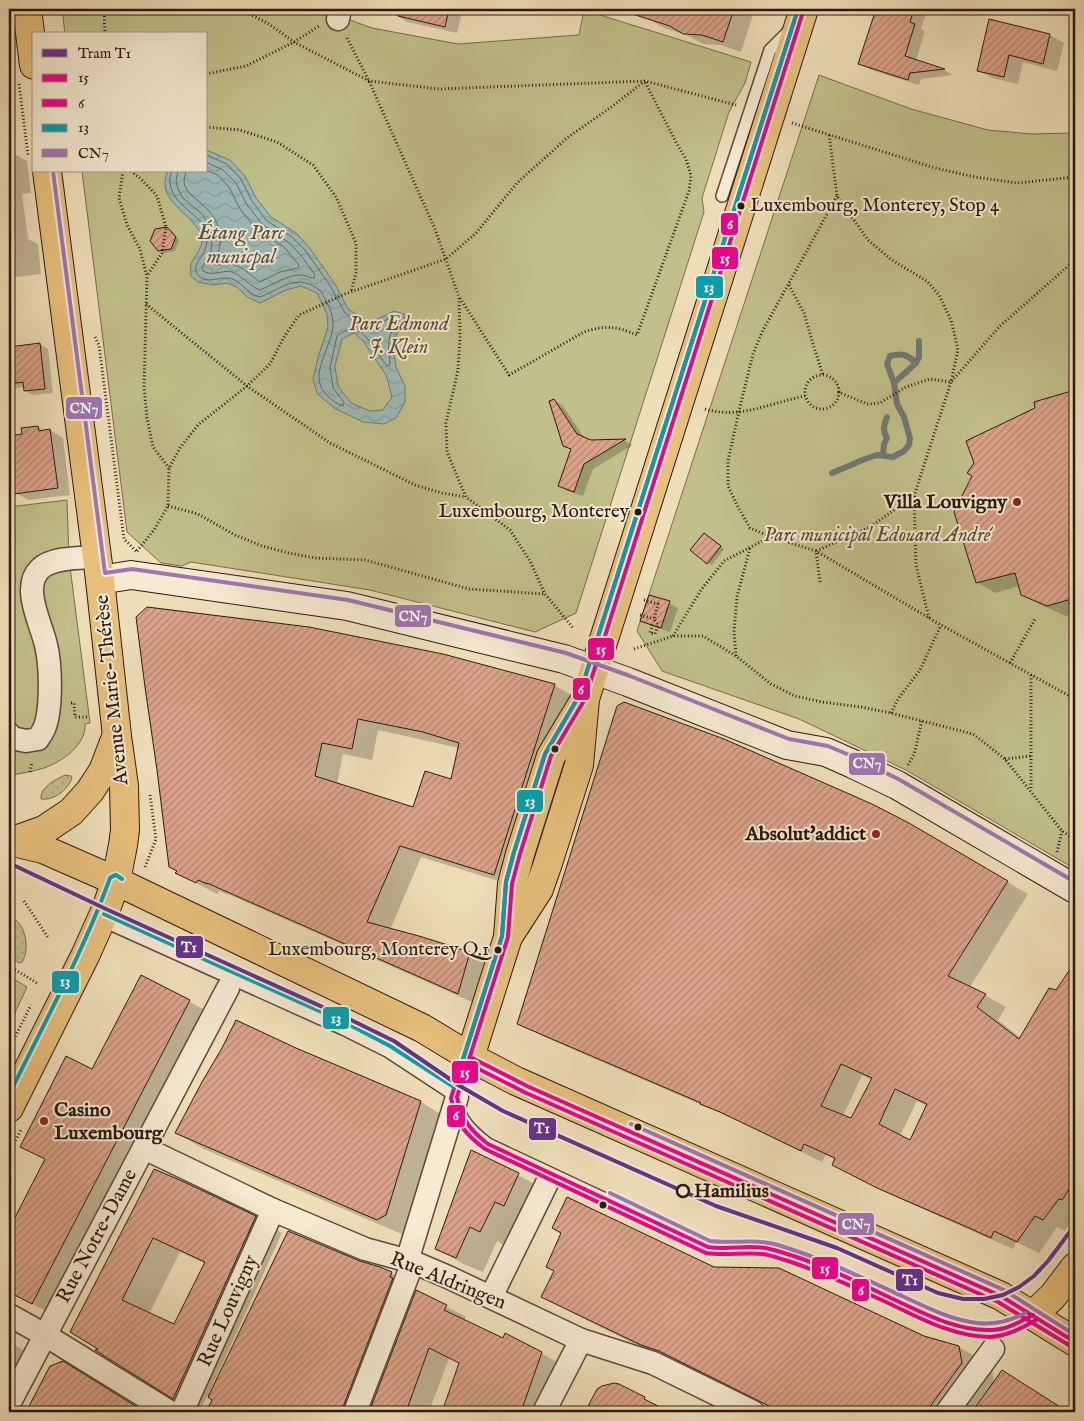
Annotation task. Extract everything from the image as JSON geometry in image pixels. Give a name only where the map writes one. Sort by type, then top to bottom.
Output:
[{"type":"main road","points":[[27,9],[32,49]]},
{"type":"main road","points":[[508,937],[539,889],[579,766],[585,699],[803,13]]},
{"type":"main road","name":"Avenue Marie-Thérèse","points":[[9,1108],[101,920],[116,881],[125,830],[124,786],[47,172]]},
{"type":"main road","points":[[98,568],[131,575],[347,606],[564,659],[787,745],[826,752],[853,764],[897,785],[1075,890]]},
{"type":"main road","points":[[470,1057],[508,937],[512,884],[551,756],[585,699]]},
{"type":"main road","points":[[11,841],[44,830],[71,812],[90,791],[103,771],[117,736]]},
{"type":"main road","points":[[11,841],[43,849],[116,881],[422,1028],[470,1057],[516,1081],[1001,1296],[1075,1342]]},
{"type":"main road","points":[[520,857],[520,864],[524,870],[530,873],[536,873],[547,865]]},
{"type":"main road","points":[[1033,1315],[1053,1296],[1075,1266]]},
{"type":"street","points":[[9,734],[12,738],[26,741],[38,739],[44,730],[47,718],[50,680],[47,646],[32,596],[32,580],[41,568],[54,561],[98,568]]},
{"type":"street","name":"Rue Notre-Dame","points":[[9,1404],[228,988]]},
{"type":"street","points":[[355,1412],[410,1262],[457,1097]]},
{"type":"street","name":"Rue Aldringen","points":[[144,1148],[273,1210],[365,1249],[410,1262],[491,1297],[581,1340],[653,1363],[753,1412]]},
{"type":"street","points":[[491,1297],[547,1183]]},
{"type":"street","name":"Rue Louvigny","points":[[182,1412],[273,1210]]},
{"type":"street","points":[[9,1315],[170,1412]]},
{"type":"street","points":[[548,1412],[546,1408],[581,1340]]},
{"type":"street","points":[[947,1412],[993,1349]]},
{"type":"lane","points":[[722,196],[770,50],[803,13]]},
{"type":"lane","points":[[101,920],[343,1028],[387,1051],[457,1097]]},
{"type":"lane","points":[[470,1057],[457,1097],[459,1112],[467,1124],[488,1144],[708,1247],[720,1249],[764,1248],[787,1254],[830,1270],[930,1316],[967,1327],[984,1330],[1001,1329],[1018,1324],[1033,1315]]},
{"type":"path","points":[[104,9],[105,32]]},
{"type":"path","points":[[240,9],[269,24],[294,42],[369,81],[439,89],[645,81],[721,100]]},
{"type":"path","points":[[208,74],[246,66],[294,42],[339,14],[435,229],[459,297],[509,375],[584,332],[596,328],[607,326],[637,335],[689,191],[691,176],[686,158],[645,81]]},
{"type":"path","points":[[99,345],[124,539],[136,551],[154,530],[168,506],[169,468],[180,448],[198,425],[247,386],[270,364],[284,337],[299,315],[345,294],[446,259],[476,233],[516,183],[567,138],[645,81]]},
{"type":"path","points":[[770,116],[935,168],[975,177],[1017,183],[1075,177]]},
{"type":"path","points":[[208,127],[240,130],[277,142],[313,165],[336,197],[356,243],[356,273],[351,292]]},
{"type":"path","points":[[829,134],[837,196],[868,240],[892,260],[928,282],[939,295],[951,320],[958,350],[951,382],[914,496],[916,565],[930,618]]},
{"type":"path","points":[[123,172],[119,198],[127,225],[140,249],[147,277],[144,387],[147,418],[153,448],[169,468]]},
{"type":"path","points":[[132,172],[142,179],[157,196],[166,227],[162,253],[147,277]]},
{"type":"path","points":[[837,196],[762,332],[753,354],[728,461],[728,486],[737,505],[750,528],[770,537],[816,551],[941,625],[1075,698]]},
{"type":"path","points":[[951,382],[1000,326],[1075,260]]},
{"type":"path","points":[[789,285],[804,313],[823,376]]},
{"type":"path","points":[[459,297],[460,337],[458,370],[446,424],[447,452],[466,497]]},
{"type":"path","points":[[146,304],[247,386],[330,443],[415,485],[442,493],[466,497],[510,530],[530,561],[545,594],[574,629]]},
{"type":"path","points":[[818,376],[823,376],[836,382],[838,397],[832,406],[821,409],[811,405],[805,396],[806,386],[809,381],[818,376]]},
{"type":"path","points":[[838,392],[867,404],[880,403],[906,387],[930,379],[951,382]]},
{"type":"path","points":[[705,409],[720,412],[758,409],[771,406],[783,400],[805,396]]},
{"type":"path","points":[[816,551],[870,527],[914,496]]},
{"type":"path","points":[[168,506],[198,514],[235,535],[262,546],[289,553],[315,558],[365,560],[469,589],[545,594]]},
{"type":"path","points":[[672,636],[701,590],[724,561],[770,537]]},
{"type":"path","points":[[736,656],[734,632],[737,597],[750,548]]},
{"type":"path","points":[[816,551],[820,582]]},
{"type":"path","points":[[644,600],[658,604],[659,609],[654,619]]},
{"type":"path","points":[[640,614],[654,619],[658,625],[655,634],[650,633],[653,624]]},
{"type":"path","points":[[1010,663],[1035,619]]},
{"type":"path","points":[[891,713],[898,699],[920,670],[941,625]]},
{"type":"path","points":[[634,650],[672,636],[703,636],[736,656],[770,684],[795,696],[891,713],[973,734],[1005,758],[1062,831],[1075,840]]},
{"type":"path","points":[[1031,675],[1031,790]]},
{"type":"path","points":[[914,756],[922,720]]},
{"type":"path","points":[[1005,758],[1031,756]]},
{"type":"path","points":[[148,859],[156,839]]},
{"type":"path","points":[[24,901],[49,938]]},
{"type":"path","points":[[9,966],[37,983]]},
{"type":"green space","name":"Parc Edmond J. Klein","points":[[62,9],[320,9],[372,28],[458,44],[579,35],[584,10],[751,62],[745,83],[729,112],[702,198],[704,212],[576,613],[535,632],[370,590],[191,562],[182,566],[161,563],[127,532],[82,172],[208,172],[208,32],[65,32]]},
{"type":"green space","name":"Parc municipal Edouard André","points":[[819,75],[911,109],[988,130],[1031,134],[1075,133],[1075,869],[906,770],[799,719],[662,671],[637,631]]},
{"type":"green space","points":[[67,500],[69,559],[90,723],[85,724],[85,731],[78,745],[65,757],[40,769],[9,776],[9,507]]},
{"type":"green space","points":[[65,775],[72,778],[60,794],[41,799],[41,795],[46,787]]},
{"type":"green space","points":[[13,918],[24,932],[26,945],[24,957],[22,962],[19,963],[12,955],[9,945],[9,922]]},
{"type":"green space","points":[[9,976],[27,987],[9,1026]]},
{"type":"water","name":"Étang Parc municpal","points":[[208,151],[230,160],[245,176],[256,198],[271,217],[296,233],[309,247],[335,284],[348,309],[365,320],[375,320],[394,311],[404,314],[405,322],[396,335],[393,348],[396,367],[405,386],[405,402],[396,418],[384,424],[363,422],[334,408],[317,393],[313,379],[328,327],[327,314],[317,293],[301,286],[286,290],[260,303],[247,297],[237,287],[227,283],[213,285],[198,282],[191,276],[191,264],[200,247],[202,235],[193,222],[169,196],[165,180],[168,172],[208,172]],"holes":[[[354,333],[363,341],[386,375],[392,397],[383,410],[370,411],[351,403],[338,386],[335,366],[342,339]]]},
{"type":"building","points":[[398,9],[449,9],[445,27],[398,16]]},
{"type":"building","points":[[629,9],[734,9],[723,42],[702,35],[683,34],[670,26],[629,13]]},
{"type":"building","points":[[876,9],[914,9],[910,22],[915,24],[905,56],[945,69],[910,73],[908,80],[858,64]]},
{"type":"building","points":[[989,19],[1050,34],[1043,64],[1009,55],[1004,77],[977,71]]},
{"type":"building","points":[[167,227],[176,237],[171,249],[158,251],[150,241],[155,229]]},
{"type":"building","points":[[40,343],[45,389],[24,391],[23,382],[9,384],[9,347]]},
{"type":"building","name":"Villa Louvigny","points":[[1075,390],[1075,598],[1047,606],[1021,595],[1015,573],[976,583],[954,512],[972,476],[967,473],[974,463],[966,441],[1035,408],[1034,402]]},
{"type":"building","points":[[554,399],[577,434],[591,440],[626,439],[584,464],[574,492],[558,486],[571,449],[563,446],[549,401]]},
{"type":"building","points":[[38,426],[39,431],[50,429],[58,488],[14,494],[12,478],[9,479],[9,436],[22,434],[21,428]]},
{"type":"building","points":[[704,533],[721,546],[707,564],[690,550]]},
{"type":"building","points":[[649,595],[670,601],[661,628],[640,621]]},
{"type":"building","points":[[147,607],[309,627],[443,654],[555,684],[494,875],[400,846],[367,922],[470,952],[458,994],[207,883],[198,880],[196,883],[175,873],[177,871],[169,867],[136,617]],"holes":[[[358,719],[423,732],[459,743],[451,779],[425,771],[413,807],[315,776],[322,743],[352,749]]]},
{"type":"building","points":[[624,702],[724,739],[872,804],[909,823],[1008,881],[948,976],[986,994],[977,1007],[1019,1039],[1049,988],[1056,990],[1075,962],[1075,1181],[1062,1200],[1059,1199],[1043,1220],[1035,1216],[1017,1242],[994,1231],[991,1238],[877,1188],[832,1165],[835,1158],[804,1144],[801,1151],[701,1103],[517,1024],[617,706]],"holes":[[[841,1064],[872,1078],[851,1118],[821,1106]],[[895,1089],[927,1104],[910,1140],[879,1124]]]},
{"type":"building","points":[[141,975],[190,1000],[32,1304],[9,1292],[9,1229],[45,1159],[20,1147],[66,1056],[92,1069]]},
{"type":"building","points":[[236,1020],[296,1048],[421,1101],[386,1215],[377,1220],[175,1133]]},
{"type":"building","points":[[471,1150],[519,1173],[504,1206],[495,1202],[480,1232],[470,1227],[456,1258],[435,1249]]},
{"type":"building","points":[[154,1169],[256,1216],[173,1399],[70,1332]],"holes":[[[153,1238],[205,1262],[174,1324],[122,1300]]]},
{"type":"building","points":[[567,1197],[714,1267],[779,1268],[924,1336],[959,1346],[962,1363],[926,1412],[781,1412],[659,1351],[641,1345],[541,1297],[554,1271],[546,1267],[561,1233],[552,1228]]},
{"type":"building","points":[[288,1231],[360,1261],[392,1272],[390,1277],[393,1278],[342,1412],[206,1412],[212,1400],[208,1397]]},
{"type":"building","points":[[416,1290],[447,1305],[444,1310],[503,1338],[505,1333],[542,1352],[521,1412],[442,1412],[459,1363],[429,1348],[406,1412],[369,1412]]},
{"type":"building","points":[[63,1361],[145,1412],[26,1412],[50,1366]]},
{"type":"building","points":[[1002,1370],[1068,1412],[972,1412]]},
{"type":"building","points":[[614,1383],[645,1397],[644,1399],[670,1412],[585,1412],[597,1389]]},
{"type":"waterway","points":[[832,473],[877,455],[893,457],[904,451],[909,445],[910,438],[904,417],[897,404],[894,383],[916,363],[919,357],[919,341]]},
{"type":"waterway","points":[[894,383],[887,364],[890,356],[904,355],[916,363]]},
{"type":"waterway","points":[[883,455],[884,444],[887,438],[884,432],[887,417]]},
{"type":"tram line","name":"T1","points":[[9,863],[394,1041],[460,1086],[503,1111],[716,1206],[837,1248],[938,1293],[963,1299],[984,1299],[1003,1295],[1019,1287],[1034,1276],[1048,1261],[1075,1225]]},
{"type":"transit line","name":"6","points":[[798,9],[579,696],[545,754],[506,882],[502,936],[451,1098],[462,1127],[485,1149],[706,1253],[763,1254],[785,1260],[811,1269],[923,1320],[963,1334],[990,1337],[1002,1335],[1036,1320]]},
{"type":"transit line","name":"13","points":[[104,914],[346,1023],[390,1046],[454,1087],[502,936],[506,882],[545,754],[579,696],[798,9]]},
{"type":"transit line","name":"15","points":[[804,9],[585,699],[551,756],[512,884],[508,937],[457,1097],[464,1118],[476,1134],[488,1144],[708,1247],[758,1247],[782,1252],[812,1262],[928,1315],[965,1328],[977,1330],[1002,1329],[1033,1315]]},
{"type":"transit line","name":"CN7","points":[[53,172],[105,573],[132,569],[348,600],[566,653],[630,676],[789,739],[828,746],[856,758],[900,780],[1075,882]]},
{"type":"transit line","name":"13","points":[[9,1095],[75,961],[110,878],[116,875],[122,879]]},
{"type":"transit line","name":"15","points":[[470,1057],[527,1086],[1001,1296],[1075,1342]]},
{"type":"transit line","name":"6","points":[[467,1063],[524,1092],[998,1302],[1072,1347]]},
{"type":"transit line","name":"CN7","points":[[631,1124],[1004,1290],[1075,1335]]},
{"type":"transit line","name":"CN7","points":[[610,1193],[710,1241],[753,1241],[770,1243],[794,1250],[856,1275],[929,1309],[958,1319],[977,1323],[996,1323],[1025,1313]]},
{"type":"place","name":"Luxembourg, Monterey, Stop 4","points":[[741,206]]},
{"type":"place","name":"Villa Louvigny","points":[[1017,502]]},
{"type":"place","name":"Luxembourg, Monterey","points":[[638,512]]},
{"type":"place","name":"Absolut'addict","points":[[876,834]]},
{"type":"place","name":"Luxembourg, Monterey Q.1","points":[[498,950]]},
{"type":"place","name":"Casino Luxembourg","points":[[44,1121]]},
{"type":"place","name":"Hamilius","points":[[683,1191]]}]
